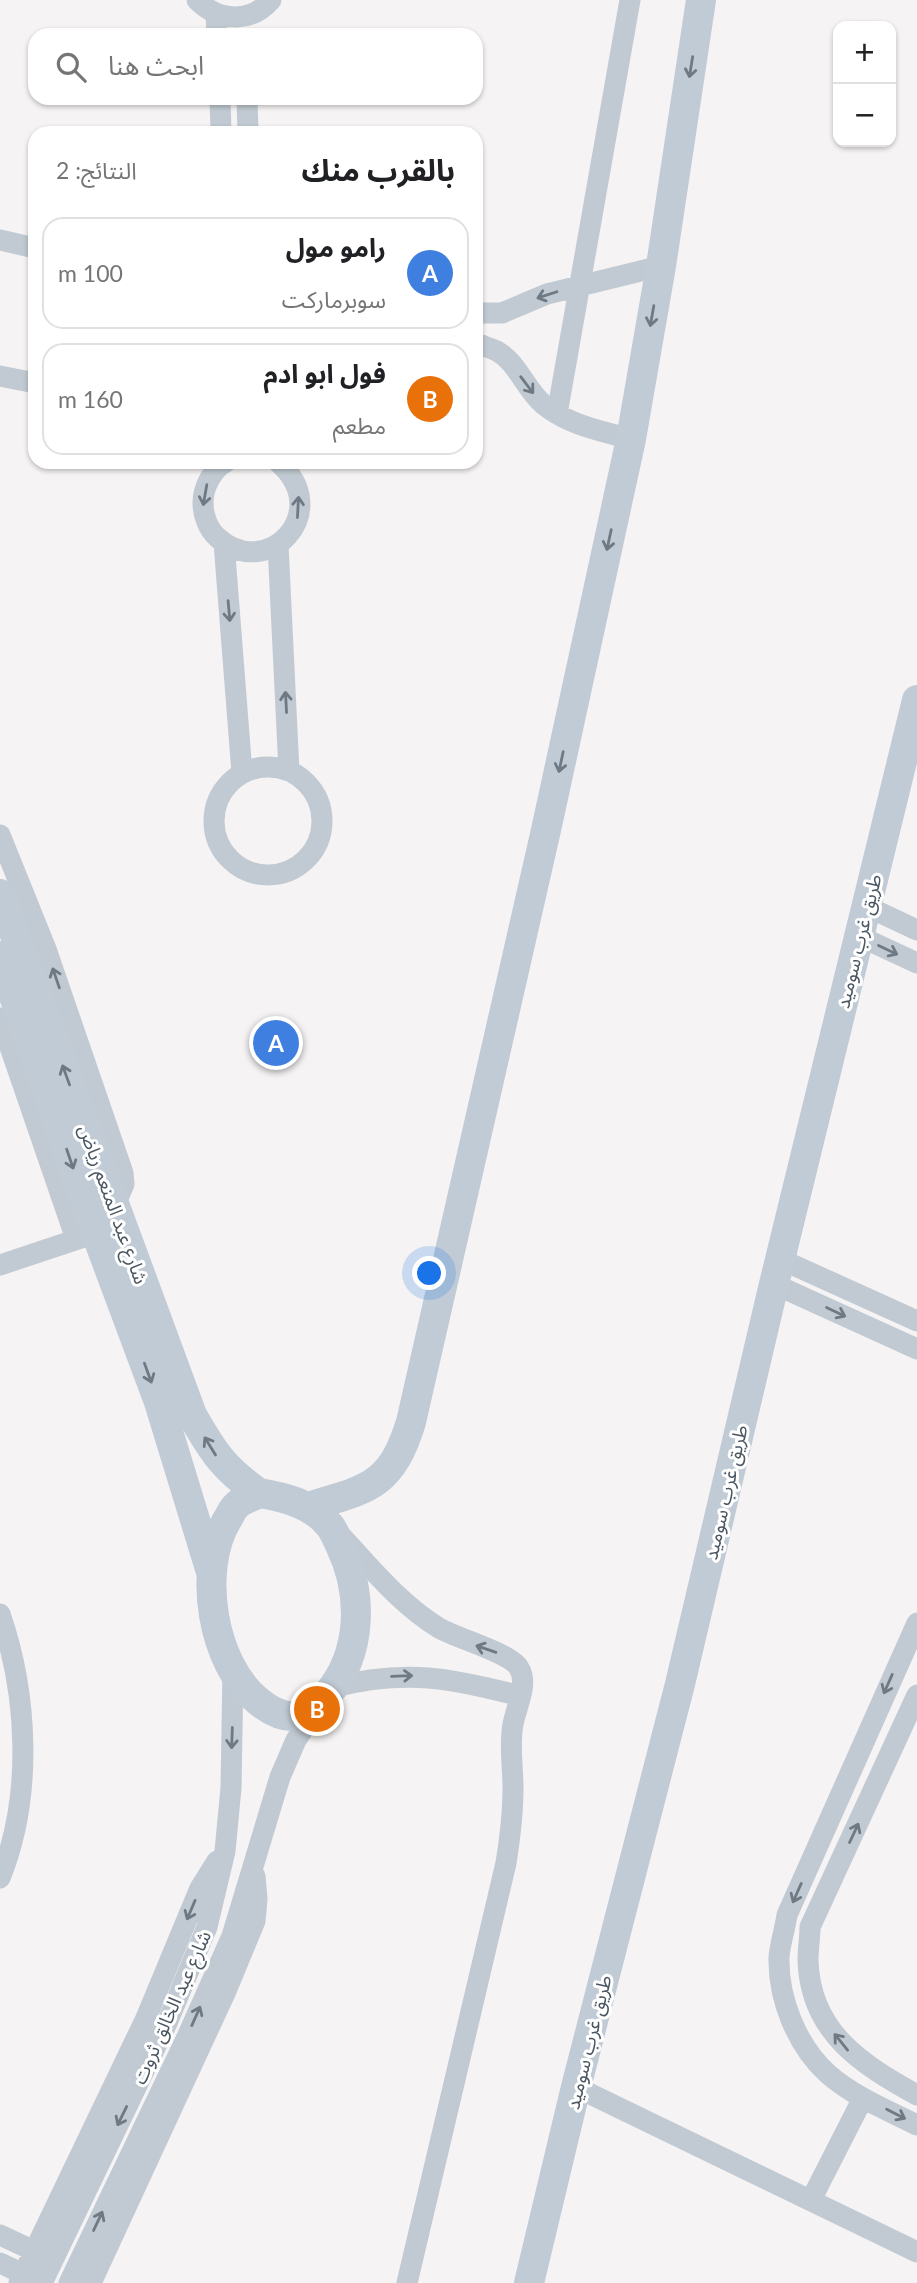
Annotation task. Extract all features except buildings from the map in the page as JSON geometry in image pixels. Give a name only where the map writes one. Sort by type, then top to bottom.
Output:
[{"type":"street","points":[[197,0],[217,24],[230,17],[244,26],[271,0]]},
{"type":"street","points":[[557,414],[630,0]]},
{"type":"street","points":[[319,1516],[353,1493],[372,1484],[391,1469],[403,1449],[408,1430],[534,884],[631,439],[661,265],[701,0]]},
{"type":"street","points":[[220,105],[221,126]]},
{"type":"street","points":[[247,105],[248,126]]},
{"type":"street","points":[[0,240],[28,246]]},
{"type":"street","points":[[483,313],[502,313],[547,294],[661,265]]},
{"type":"street","points":[[498,352],[502,313]]},
{"type":"street","points":[[483,346],[498,352],[514,367],[526,386],[543,404],[557,414],[585,427],[631,439]]},
{"type":"street","points":[[0,376],[28,382]]},
{"type":"street","points":[[218,469],[211,476],[204,490],[206,519],[213,533],[224,543],[237,550],[251,552],[278,545],[290,534],[298,519],[300,503],[294,479],[286,469]]},
{"type":"street","points":[[224,543],[242,773]]},
{"type":"street","points":[[278,545],[289,771]]},
{"type":"street","name":"طريق غرب سوميد","points":[[529,2283],[576,2087],[680,1684],[777,1272],[917,700]]},
{"type":"street","points":[[274,766],[304,780],[315,793],[321,809],[322,826],[318,843],[309,857],[296,868],[280,874],[263,875],[232,861],[221,848],[215,831],[219,798],[228,784],[242,773],[257,767],[274,766]]},
{"type":"street","points":[[0,835],[28,901],[87,1102]]},
{"type":"street","name":"شارع عبد المنعم رياض","points":[[0,894],[87,1102],[102,1225],[192,1415],[213,1452],[234,1476],[259,1493]]},
{"type":"street","points":[[866,906],[917,930]]},
{"type":"street","points":[[859,936],[917,963]]},
{"type":"street","name":"شارع عبد المنعم رياض","points":[[0,956],[102,1225],[211,1572]]},
{"type":"street","points":[[0,1018],[102,1225],[0,1265]]},
{"type":"street","points":[[777,1272],[917,1321]]},
{"type":"street","points":[[777,1272],[917,1349]]},
{"type":"street","points":[[407,2283],[506,1863],[513,1814],[512,1727],[520,1696],[523,1682],[522,1674],[513,1660],[464,1641],[416,1612],[319,1516],[285,1497],[259,1493],[236,1506],[219,1534],[211,1572],[214,1616],[226,1658],[247,1692],[272,1712],[298,1716],[328,1695],[385,1677],[423,1676],[461,1681],[520,1696]]},
{"type":"street","points":[[319,1516],[354,1579],[356,1606],[354,1642],[342,1675],[328,1695]]},
{"type":"street","points":[[0,1614],[17,1673],[23,1752],[22,1780],[12,1839],[0,1878]]},
{"type":"street","points":[[917,1623],[909,1656],[787,1915],[779,1957],[784,2000],[800,2040],[828,2074],[863,2098],[917,2125]]},
{"type":"street","name":"شارع عبد الخالق ثروت","points":[[32,2281],[167,2023],[207,1927],[225,1851],[231,1788],[233,1670]]},
{"type":"street","name":"شارع عبد الخالق ثروت","points":[[82,2279],[136,2162],[232,1936],[280,1777],[296,1740],[328,1695]]},
{"type":"street","points":[[917,1696],[810,1927],[808,1961],[813,1994],[827,2025],[848,2051],[875,2071],[917,2095]]},
{"type":"street","points":[[576,2087],[917,2252]]},
{"type":"street","points":[[811,2200],[863,2098]]},
{"type":"street","points":[[0,2235],[44,2256],[82,2279]]},
{"type":"street","points":[[0,2263],[32,2281]]},
{"type":"place","name":"رامو مول","points":[[276,1043]]},
{"type":"place","name":"فول ابو ادم","points":[[317,1709]]}]
